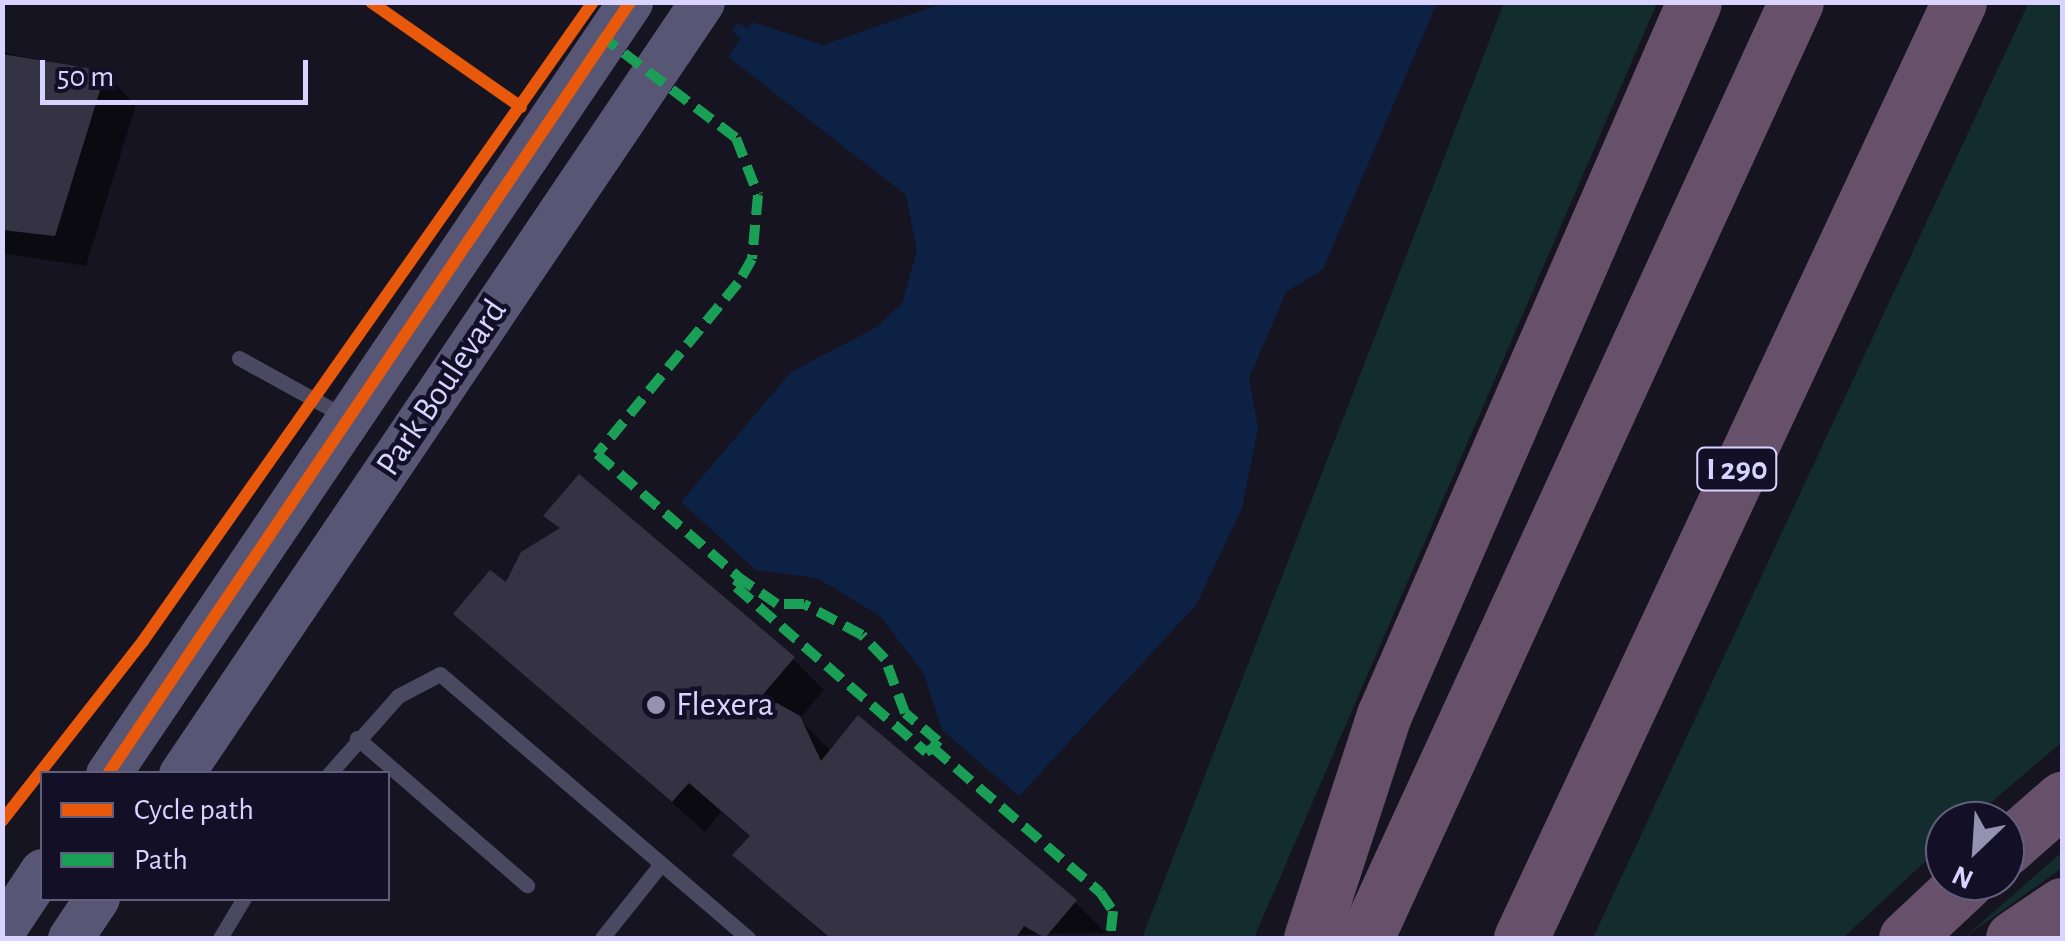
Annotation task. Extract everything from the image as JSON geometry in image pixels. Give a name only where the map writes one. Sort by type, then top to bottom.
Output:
[{"type":"highway","points":[[1311,938],[1384,715],[1694,2]]},
{"type":"highway","points":[[1366,938],[1796,2]]},
{"type":"highway","name":"I 290","points":[[1521,938],[1959,2]]},
{"type":"highway","points":[[2025,831],[2062,799]]},
{"type":"highway","points":[[1906,938],[1946,901]]},
{"type":"highway","points":[[2013,938],[2062,904]]},
{"type":"street","name":"Park Boulevard","points":[[110,771],[630,2]]},
{"type":"street","name":"Park Boulevard","points":[[184,771],[702,2]]},
{"type":"street","points":[[2,930],[40,874]]},
{"type":"street","points":[[70,938],[95,901]]},
{"type":"lane","points":[[238,358],[347,418]]},
{"type":"lane","points":[[331,771],[398,696],[440,674],[748,938]]},
{"type":"lane","points":[[357,738],[527,885]]},
{"type":"lane","points":[[602,938],[661,864]]},
{"type":"lane","points":[[220,938],[242,901]]},
{"type":"green space","points":[[2029,2],[2062,3],[2062,742],[1993,801],[1925,801],[1925,862],[1843,938],[1593,938]]},
{"type":"green space","points":[[1504,3],[1657,3],[1254,938],[1142,938]]},
{"type":"green space","points":[[2062,852],[2062,868],[2025,894],[2025,884]]},
{"type":"green space","points":[[2006,901],[2016,901],[1964,938]]},
{"type":"water","points":[[947,2],[1437,3],[1323,269],[1286,292],[1249,378],[1258,428],[1242,508],[1196,605],[1019,796],[942,730],[924,674],[880,616],[817,578],[756,570],[681,502],[791,372],[877,327],[902,303],[917,251],[906,195],[728,57],[752,22],[823,45]]},
{"type":"building","points":[[2,54],[106,71],[55,236],[2,230]]},
{"type":"building","name":"Flexera","points":[[579,474],[795,657],[753,706],[777,703],[800,716],[821,761],[858,715],[1077,900],[1045,938],[1024,926],[1016,938],[830,938],[732,855],[750,836],[689,783],[672,802],[453,614],[490,570],[506,582],[521,552],[560,528],[543,516]]},
{"type":"waterway","points":[[738,29],[746,35]]},
{"type":"marked path","points":[[600,35],[736,138],[758,195],[752,259],[738,283],[597,454],[741,579],[736,587],[926,752],[933,748],[938,741],[905,713],[885,659],[862,635],[804,604],[777,604],[741,579]]},
{"type":"marked path","points":[[933,748],[1100,892],[1113,911],[1110,938]]},
{"type":"cycle path","points":[[371,2],[521,107]]},
{"type":"cycle path","points":[[41,771],[143,641],[593,2]]},
{"type":"cycle path","points":[[110,771],[630,2]]},
{"type":"cycle path","points":[[2,821],[40,772]]},
{"type":"place","name":"Flexera","points":[[656,705]]}]
